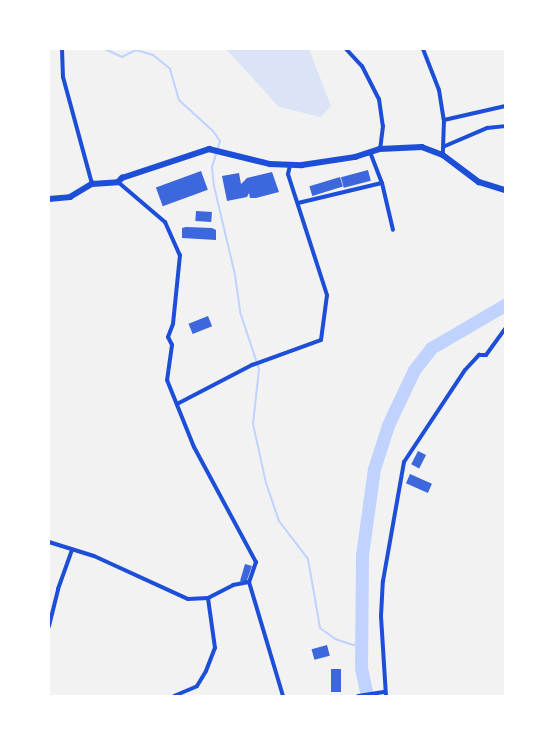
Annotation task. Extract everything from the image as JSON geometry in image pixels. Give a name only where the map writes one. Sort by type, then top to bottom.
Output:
[{"type":"street","points":[[62,49],[63,77],[92,184]]},
{"type":"street","points":[[346,49],[362,66],[378,99],[383,126],[380,149]]},
{"type":"street","points":[[423,49],[439,90],[444,120],[445,146],[443,155]]},
{"type":"street","points":[[444,120],[505,106]]},
{"type":"street","points":[[445,146],[487,128],[505,126]]},
{"type":"street","points":[[49,199],[70,197],[92,184],[118,182],[182,157],[216,150],[245,159],[290,165],[325,162],[380,149],[422,146],[443,155],[479,182],[505,190]]},
{"type":"street","points":[[370,152],[382,183],[393,230]]},
{"type":"street","points":[[177,404],[252,365],[321,340],[327,295],[288,174],[290,165]]},
{"type":"street","points":[[118,182],[165,222],[180,255],[173,324],[168,337],[172,345],[167,380],[194,447],[256,562],[249,582],[283,696]]},
{"type":"street","points":[[298,203],[382,183]]},
{"type":"street","points":[[358,696],[384,693],[381,616],[383,581],[404,462],[465,370],[479,355],[486,355],[505,329]]},
{"type":"street","points":[[49,542],[94,556],[188,599],[208,598],[233,586],[249,582]]},
{"type":"street","points":[[49,626],[58,590],[72,550]]},
{"type":"street","points":[[174,696],[197,686],[206,671],[215,648],[208,598]]},
{"type":"shaded area","points":[[226,49],[309,49],[331,106],[321,117],[279,107]]},
{"type":"building","points":[[368,170],[371,181],[344,188],[341,177]]},
{"type":"building","points":[[201,171],[208,190],[163,206],[156,187]]},
{"type":"building","points":[[272,172],[279,192],[256,198],[250,198],[249,193],[247,197],[227,201],[222,176],[239,173],[241,184],[247,178]]},
{"type":"building","points":[[340,177],[343,187],[312,196],[309,186]]},
{"type":"building","points":[[196,211],[212,212],[211,222],[195,221]]},
{"type":"building","points":[[182,228],[212,228],[216,230],[216,240],[182,238]]},
{"type":"building","points":[[208,316],[212,326],[193,334],[189,324]]},
{"type":"building","points":[[418,451],[426,455],[419,468],[411,464]]},
{"type":"building","points":[[410,474],[432,484],[428,493],[406,483]]},
{"type":"building","points":[[245,564],[252,566],[246,583],[240,581]]},
{"type":"building","points":[[327,645],[330,656],[314,660],[312,649]]},
{"type":"building","points":[[331,669],[341,669],[341,692],[331,692]]},
{"type":"waterway","points":[[105,49],[122,57],[136,50],[153,55],[170,69],[179,100],[213,131],[220,141],[212,168],[214,186],[235,275],[240,312],[259,369],[253,424],[266,483],[279,521],[308,559],[320,628],[335,639],[354,645],[361,640]]},
{"type":"waterway","points":[[367,696],[361,668],[362,555],[374,469],[388,425],[414,370],[431,348],[505,305]]}]
